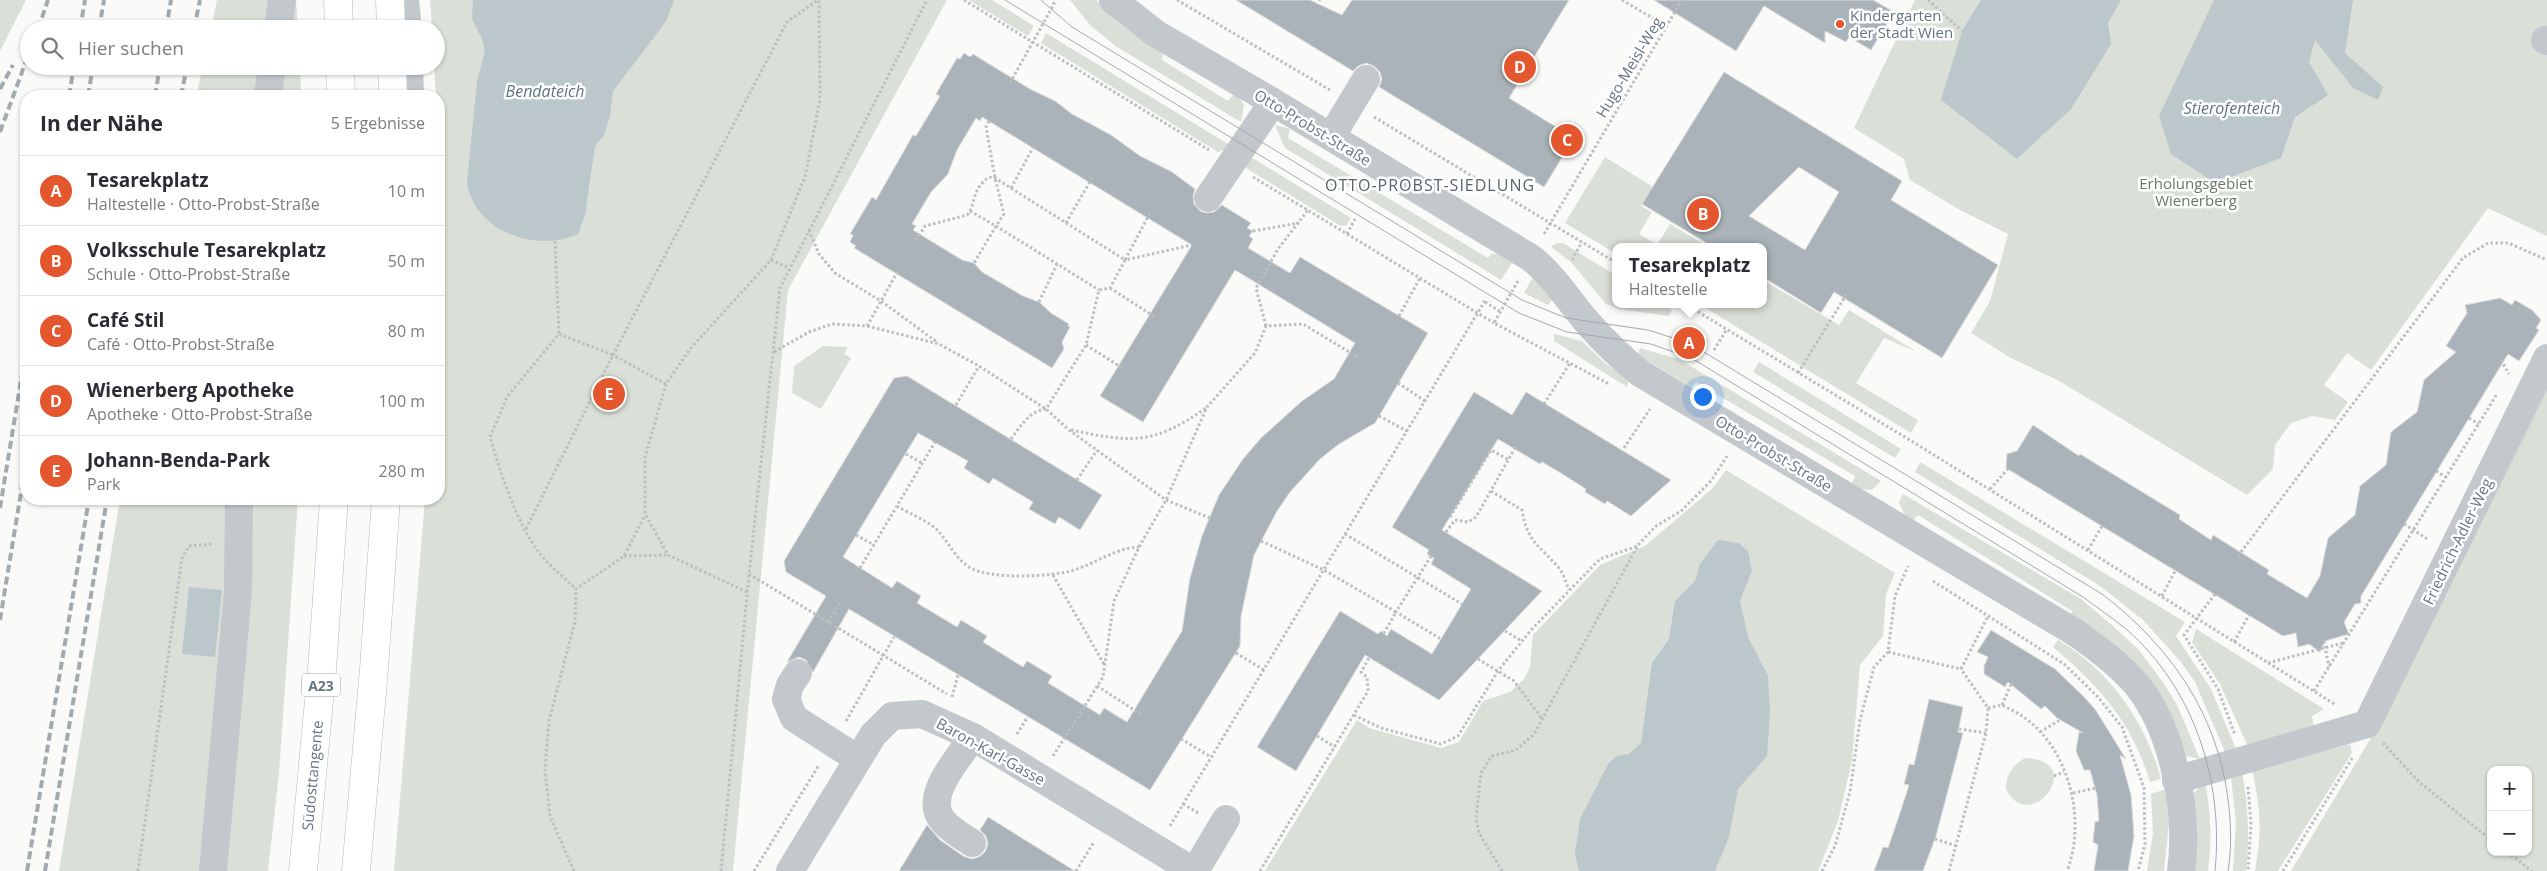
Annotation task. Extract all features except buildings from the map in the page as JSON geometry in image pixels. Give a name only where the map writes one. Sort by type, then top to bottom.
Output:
[{"type":"highway","points":[[338,0],[339,20]]},
{"type":"highway","points":[[390,0],[391,20]]},
{"type":"highway","points":[[340,75],[341,90]]},
{"type":"highway","points":[[392,75],[393,90]]},
{"type":"highway","name":"Südosttangente","points":[[303,871],[322,669],[334,505]]},
{"type":"highway","points":[[356,871],[374,669],[386,505]]},
{"type":"street","points":[[279,20],[282,0]]},
{"type":"street","points":[[405,0],[407,20]]},
{"type":"street","name":"Otto-Probst-Straße","points":[[1113,0],[1155,33],[1531,258],[1554,280],[1588,322],[1620,357],[1640,373],[2076,633],[2115,662],[2138,686],[2154,711],[2168,746],[2183,822],[2181,871]]},
{"type":"street","points":[[269,90],[271,75]]},
{"type":"street","points":[[409,75],[410,90]]},
{"type":"street","points":[[1331,137],[1366,79]]},
{"type":"street","points":[[1208,198],[1273,102]]},
{"type":"street","name":"Friedrich-Adler-Weg","points":[[2367,724],[2521,380],[2547,358]]},
{"type":"street","points":[[213,871],[238,591],[239,505]]},
{"type":"street","points":[[798,673],[790,685],[786,699],[794,718],[858,759]]},
{"type":"street","name":"Baron-Karl-Gasse","points":[[790,871],[873,735],[892,716],[922,714],[972,737],[1194,871]]},
{"type":"street","points":[[2176,780],[2367,724]]},
{"type":"street","points":[[972,737],[938,790],[935,803],[936,811],[943,822],[972,843]]},
{"type":"street","points":[[1194,871],[1226,819]]},
{"type":"path","points":[[668,555],[646,514],[645,457],[666,384],[690,349],[771,260],[805,176],[820,99],[819,0]]},
{"type":"path","points":[[526,529],[613,355],[787,22],[819,0]]},
{"type":"path","points":[[721,871],[747,592],[780,288],[927,0]]},
{"type":"path","points":[[1010,83],[1054,4],[1052,0]]},
{"type":"path","points":[[1622,0],[1666,26]]},
{"type":"path","name":"Hugo-Meisl-Weg","points":[[1582,242],[1551,223],[1682,0]]},
{"type":"path","points":[[1928,0],[1962,31]]},
{"type":"path","points":[[974,263],[1004,214],[986,128],[989,121]]},
{"type":"path","points":[[1011,188],[1035,144]]},
{"type":"path","points":[[916,240],[925,226],[967,214],[970,211],[976,190],[989,177],[995,178],[1125,260],[1192,245]]},
{"type":"path","points":[[1066,223],[1092,178]]},
{"type":"path","points":[[1069,430],[1128,440],[1146,438],[1168,431],[1207,407],[1255,353],[1266,326],[1256,288],[1278,249],[1308,210]]},
{"type":"path","points":[[970,211],[1099,290],[1110,288],[1155,317]]},
{"type":"path","points":[[1110,288],[1150,213]]},
{"type":"path","points":[[1347,234],[1355,220]]},
{"type":"path","points":[[1253,231],[1299,223]]},
{"type":"path","points":[[809,229],[819,254],[835,273],[881,301],[940,344],[979,366],[1046,410],[1069,430],[1166,500],[1210,518]]},
{"type":"path","points":[[555,241],[559,334],[507,398],[490,437],[502,476],[538,551],[576,589],[575,620],[548,721],[545,770],[550,816],[574,871]]},
{"type":"path","points":[[1567,267],[1582,242],[1612,260]]},
{"type":"path","points":[[2238,556],[2463,258],[2488,243],[2508,243],[2547,260]]},
{"type":"path","points":[[771,260],[789,268]]},
{"type":"path","points":[[1038,302],[1057,264]]},
{"type":"path","points":[[867,326],[899,269]]},
{"type":"path","points":[[1399,316],[1420,278]]},
{"type":"path","points":[[1046,410],[1086,345],[1099,290]]},
{"type":"path","points":[[1798,373],[1848,292]]},
{"type":"path","points":[[1157,848],[1485,301],[1501,312]]},
{"type":"path","points":[[1692,308],[1990,489],[2367,724],[2418,781],[2487,837]]},
{"type":"path","points":[[773,353],[809,332],[832,324],[867,326],[940,344]]},
{"type":"path","points":[[1266,326],[1303,324],[1359,358]]},
{"type":"path","points":[[1714,350],[1727,329]]},
{"type":"path","points":[[559,334],[613,355],[666,384]]},
{"type":"path","points":[[1086,345],[1124,369]]},
{"type":"path","points":[[2500,360],[2521,380]]},
{"type":"path","points":[[1544,404],[1570,363]]},
{"type":"path","points":[[956,405],[979,366]]},
{"type":"path","points":[[2504,383],[2521,380]]},
{"type":"path","points":[[1398,383],[1425,401]]},
{"type":"path","points":[[2314,691],[2499,391]]},
{"type":"path","points":[[1045,753],[1052,757],[1103,677],[1114,601],[1139,547],[1166,500],[1207,407]]},
{"type":"path","points":[[1624,448],[1650,408]]},
{"type":"path","points":[[1011,439],[1030,415],[1038,410],[1046,410]]},
{"type":"path","points":[[1379,416],[1407,431]]},
{"type":"path","points":[[2469,418],[2479,424]]},
{"type":"path","points":[[860,568],[935,442]]},
{"type":"path","points":[[1446,532],[1455,520],[1468,522],[1476,517],[1516,446]]},
{"type":"path","points":[[1077,480],[1097,450]]},
{"type":"path","points":[[1450,517],[1491,450],[1509,460]]},
{"type":"path","points":[[906,454],[922,463]]},
{"type":"path","points":[[1502,871],[1479,833],[1476,818],[1481,773],[1492,756],[1516,750],[1524,745],[1534,734],[1638,545],[1656,526],[1681,511],[1711,481],[1727,454]]},
{"type":"path","points":[[1990,489],[2008,469]]},
{"type":"path","points":[[2436,471],[2446,477]]},
{"type":"path","points":[[1491,491],[1522,510],[1525,529],[1549,559],[1560,569],[1569,590]]},
{"type":"path","points":[[897,506],[938,530],[968,567],[980,571],[1010,575],[1053,576],[1075,570],[1128,548],[1139,547]]},
{"type":"path","points":[[576,589],[624,556],[646,514]]},
{"type":"path","points":[[2088,550],[2102,526]]},
{"type":"path","points":[[1345,534],[1462,604]]},
{"type":"path","points":[[856,536],[874,545]]},
{"type":"path","points":[[1261,541],[1324,570],[1441,639]]},
{"type":"path","points":[[138,871],[182,558],[189,546],[240,542]]},
{"type":"path","points":[[1354,715],[1381,728],[1441,744],[1458,736],[1498,671],[1522,641],[1569,590],[1600,559],[1638,545]]},
{"type":"path","points":[[624,556],[668,555],[747,592]]},
{"type":"path","points":[[1384,633],[1431,556]]},
{"type":"path","points":[[1822,871],[1835,846],[1850,792],[1860,720],[1874,667],[1888,652],[1895,596],[1908,566]]},
{"type":"path","points":[[2162,596],[2175,571]]},
{"type":"path","points":[[749,574],[960,702]]},
{"type":"path","points":[[1053,576],[1105,667]]},
{"type":"path","points":[[2214,594],[2196,616],[2184,635],[2218,689],[2244,760],[2252,823],[2248,871]]},
{"type":"path","points":[[828,622],[840,604]]},
{"type":"path","points":[[2234,642],[2249,615]]},
{"type":"path","points":[[1961,669],[1988,616]]},
{"type":"path","points":[[1505,631],[1522,641]]},
{"type":"path","points":[[885,656],[894,637]]},
{"type":"path","points":[[2324,641],[2329,668]]},
{"type":"path","points":[[2268,663],[2344,643]]},
{"type":"path","points":[[1888,652],[1961,669],[1988,708],[1986,733],[1949,871]]},
{"type":"path","points":[[1236,653],[1264,670]]},
{"type":"path","points":[[1361,672],[1369,658]]},
{"type":"path","points":[[1478,659],[1514,681],[1542,719]]},
{"type":"path","points":[[1260,871],[1368,691],[1367,677],[1357,670]]},
{"type":"path","points":[[952,697],[958,675]]},
{"type":"path","points":[[2002,705],[2012,682]]},
{"type":"path","points":[[1097,686],[1142,715]]},
{"type":"path","points":[[1988,708],[2002,705],[2023,716],[2040,732],[2056,753],[2073,793],[2076,827],[2074,855],[2067,871]]},
{"type":"path","points":[[1016,736],[1027,718]]},
{"type":"path","points":[[2040,732],[2060,720]]},
{"type":"path","points":[[2283,871],[2355,754],[2367,724]]},
{"type":"path","points":[[1959,728],[1986,733]]},
{"type":"path","points":[[1008,731],[1023,740]]},
{"type":"path","points":[[1317,736],[1335,747]]},
{"type":"path","points":[[1181,739],[1211,757]]},
{"type":"path","points":[[2054,776],[2064,772]]},
{"type":"path","points":[[2073,793],[2096,788]]},
{"type":"path","points":[[2138,871],[2145,844],[2144,788]]},
{"type":"path","points":[[1076,871],[1108,819]]},
{"type":"path","points":[[1935,839],[1957,846]]},
{"type":"path","points":[[2512,856],[2532,871]]},
{"type":"green space","points":[[0,0],[26,0],[0,51]]},
{"type":"green space","points":[[217,0],[296,0],[297,20],[213,20]]},
{"type":"green space","points":[[430,0],[947,0],[788,290],[733,871],[394,871],[424,505],[445,505],[445,90],[436,90],[435,75],[445,75],[445,20],[431,20]]},
{"type":"green space","points":[[969,0],[992,0],[1034,26],[1028,36]]},
{"type":"green space","points":[[1070,0],[1096,0],[1120,24],[1163,54],[1162,60],[1228,101],[1233,95],[1238,96],[1244,105],[1241,122],[1117,47],[1091,26]]},
{"type":"green space","name":"Erholungsgebiet Wienerberg","points":[[1915,0],[2547,0],[2547,236],[2488,208],[2371,370],[2347,353],[2324,385],[2348,402],[2335,420],[2312,416],[2291,423],[2275,445],[2273,469],[2247,495],[2061,382],[2011,358],[1971,333],[1990,301],[2008,234],[1960,210],[1910,180],[1904,159],[1854,128]]},
{"type":"green space","points":[[1046,33],[1228,144],[1224,150],[1218,152],[1041,43]]},
{"type":"green space","points":[[201,75],[300,75],[301,90],[197,90]]},
{"type":"green space","points":[[1275,125],[1290,129],[1288,138],[1488,258],[1491,254],[1497,254],[1512,263],[1501,280],[1285,148]]},
{"type":"green space","points":[[1249,156],[1351,218],[1346,226],[1339,225],[1246,168]]},
{"type":"green space","points":[[1605,157],[1653,187],[1641,206],[1652,212],[1639,234],[1654,243],[1612,243],[1612,251],[1565,223]]},
{"type":"green space","points":[[1670,224],[1702,243],[1658,243]]},
{"type":"green space","points":[[1557,243],[1563,243],[1612,273],[1612,306],[1606,304],[1571,262],[1551,247]]},
{"type":"green space","points":[[1533,277],[1553,299],[1548,305],[1524,293]]},
{"type":"green space","points":[[1767,282],[1839,325],[1849,310],[1917,352],[1884,338],[1856,383],[1918,420],[1911,433],[1706,308],[1767,308]]},
{"type":"green space","points":[[1616,308],[1669,308],[1672,310],[1669,316]]},
{"type":"green space","points":[[1554,334],[1582,341],[1606,364],[1629,379],[1627,387],[1554,341]]},
{"type":"green space","points":[[823,346],[848,347],[844,354],[851,358],[821,409],[792,393],[794,366]]},
{"type":"green space","points":[[1640,348],[1678,359],[1881,481],[1872,490],[1860,489],[1852,483],[1855,476],[1696,382],[1692,387],[1638,355]]},
{"type":"green space","points":[[1759,362],[1901,449],[1895,458],[1753,372]]},
{"type":"green space","points":[[2547,385],[2547,871],[2291,871],[2374,733]]},
{"type":"green space","points":[[1920,462],[2185,622],[2176,636],[2211,689],[2236,749],[2225,752],[2195,682],[2181,662],[2143,620],[2100,586],[1915,472]]},
{"type":"green space","points":[[1726,470],[1895,573],[1886,594],[1883,636],[1860,665],[1852,761],[1838,821],[1818,871],[1265,871],[1357,720],[1369,728],[1441,748],[1459,742],[1483,701],[1510,692],[1524,679],[1530,667],[1533,635],[1600,565],[1645,546],[1712,489]]},
{"type":"green space","points":[[1903,494],[2081,599],[2114,627],[2139,650],[2164,684],[2177,705],[2200,759],[2182,755],[2070,617],[2072,611],[1918,515],[1913,521],[1905,516],[1899,502]]},
{"type":"green space","points":[[119,505],[298,505],[279,773],[268,871],[59,871]]},
{"type":"green space","points":[[2196,629],[2324,709],[2312,716],[2315,732],[2249,749],[2220,684],[2192,642]]},
{"type":"green space","points":[[2058,640],[2094,666],[2123,699],[2146,737],[2161,779],[2150,782],[2143,761],[2124,723],[2100,691],[2053,647]]},
{"type":"green space","points":[[2350,744],[2352,753],[2278,871],[2255,871],[2260,820],[2252,770]]},
{"type":"green space","points":[[2025,758],[2044,762],[2052,770],[2053,781],[2048,792],[2039,801],[2028,805],[2016,802],[2006,789],[2007,779],[2011,770]]},
{"type":"green space","points":[[2242,773],[2248,822],[2246,871],[2233,871],[2236,823],[2231,776]]},
{"type":"green space","points":[[2205,782],[2210,826],[2208,871],[2192,871],[2192,795]]},
{"type":"green space","points":[[2166,789],[2169,823],[2164,871],[2147,871],[2153,833],[2151,794]]},
{"type":"water","name":"Bendateich","points":[[473,0],[674,0],[666,21],[613,91],[610,116],[604,135],[595,146],[585,215],[578,234],[562,239],[544,241],[510,234],[495,226],[482,214],[472,200],[467,183],[477,81],[485,51],[482,39],[472,19]]},
{"type":"water","points":[[1981,0],[2121,0],[2108,23],[2111,44],[2071,109],[2017,159],[1941,100],[1962,31]]},
{"type":"water","name":"Stierofenteich","points":[[2214,0],[2353,0],[2345,53],[2383,87],[2378,100],[2353,88],[2315,40],[2309,62],[2328,95],[2295,117],[2281,158],[2215,183],[2171,154],[2159,116]]},
{"type":"water","points":[[1718,540],[1738,543],[1748,551],[1752,571],[1740,601],[1748,637],[1768,676],[1770,711],[1767,756],[1738,789],[1729,837],[1715,871],[1579,871],[1575,854],[1580,819],[1608,764],[1617,756],[1629,754],[1641,743],[1652,663],[1669,639],[1675,601],[1695,581],[1700,564]]},
{"type":"water","points":[[189,587],[222,590],[215,657],[182,654]]},
{"type":"tram line","points":[[1005,0],[1519,313],[1567,332],[1651,344],[1693,359],[2083,597],[2126,629],[2150,653],[2170,680],[2187,708],[2200,739],[2209,771],[2215,804],[2217,838],[2215,871]]},
{"type":"tram line","points":[[1041,0],[1072,27],[1522,300],[1566,318],[1648,330],[1689,343],[2102,594],[2149,636],[2169,659],[2201,710],[2213,738],[2222,768],[2228,799],[2231,835],[2228,871]]},
{"type":"railway","points":[[41,20],[48,0]]},
{"type":"railway","points":[[82,20],[85,0]]},
{"type":"railway","points":[[101,20],[104,0]]},
{"type":"railway","points":[[168,20],[171,0]]},
{"type":"railway","points":[[196,20],[200,0]]},
{"type":"railway","points":[[0,89],[13,65]]},
{"type":"railway","points":[[0,132],[21,75]]},
{"type":"railway","points":[[70,90],[72,75]]},
{"type":"railway","points":[[89,90],[92,75]]},
{"type":"railway","points":[[156,90],[158,75]]},
{"type":"railway","points":[[182,90],[185,75]]},
{"type":"railway","points":[[0,508],[20,386]]},
{"type":"railway","points":[[0,620],[20,498]]},
{"type":"railway","points":[[27,871],[88,505]]},
{"type":"railway","points":[[45,871],[106,505]]},
{"type":"place","name":"Kindergarten der Stadt Wien","points":[[1840,24]]},
{"type":"place","name":"Wienerberg Apotheke","points":[[1520,67]]},
{"type":"place","name":"Café Stil","points":[[1567,140]]},
{"type":"place","name":"Volksschule Tesarekplatz","points":[[1703,214]]},
{"type":"place","name":"Tesarekplatz","points":[[1689,343]]},
{"type":"place","name":"Johann-Benda-Park","points":[[609,394]]},
{"type":"district","name":"OTTO-PROBST-SIEDLUNG","points":[[1430,185]]}]
